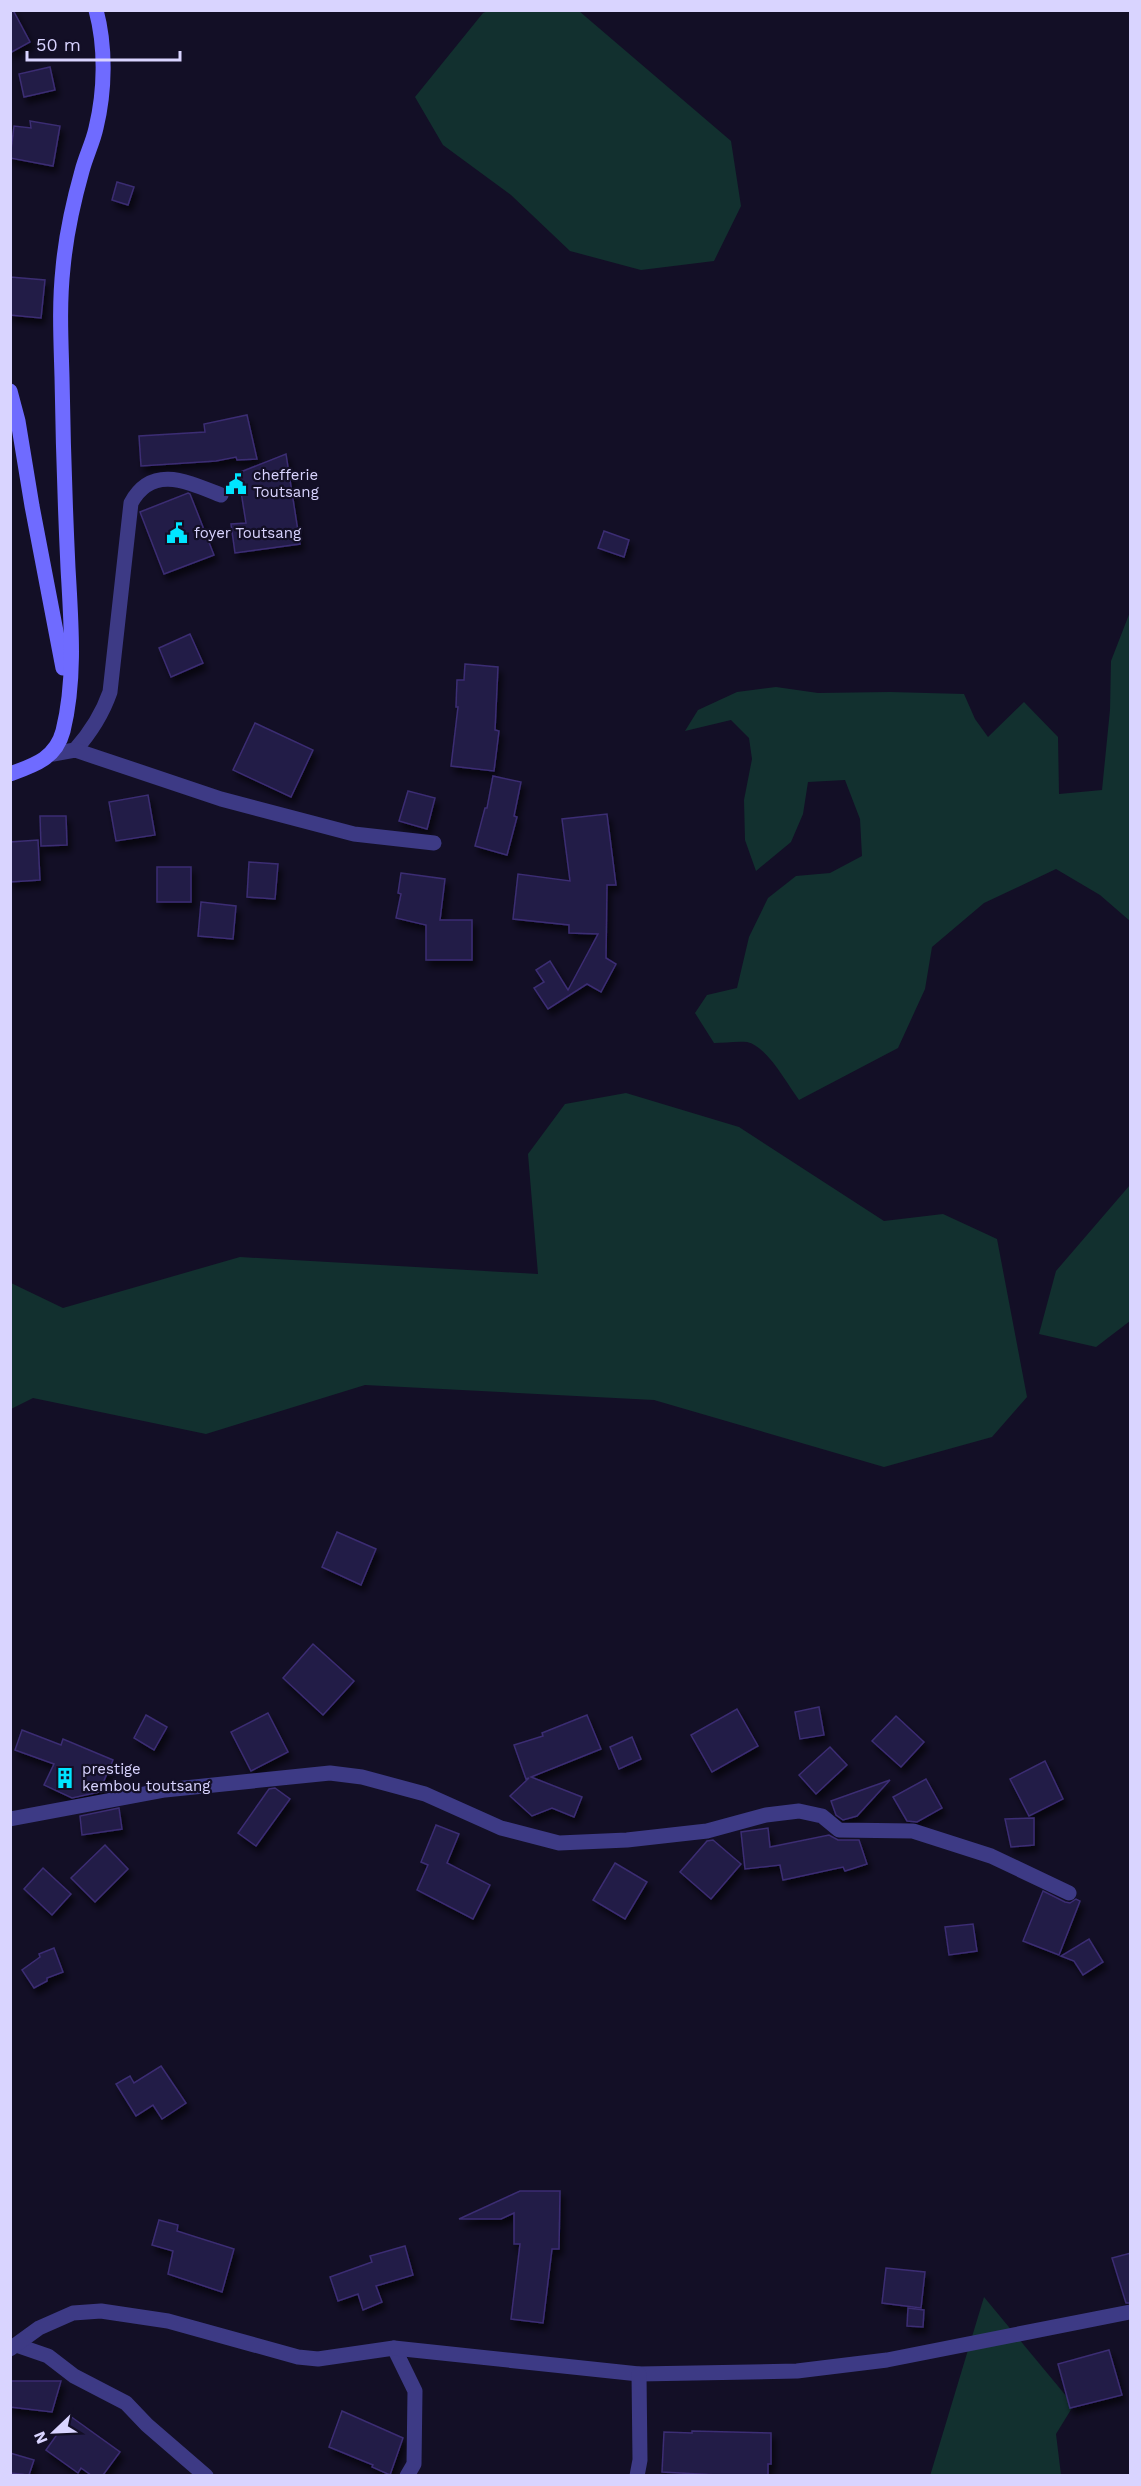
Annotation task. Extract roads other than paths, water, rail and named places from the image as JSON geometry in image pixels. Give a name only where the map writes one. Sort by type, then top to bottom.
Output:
[{"type":"street","points":[[53,754],[63,733],[69,698],[71,622],[63,459],[61,320],[63,268],[72,210],[96,129],[102,97],[102,59],[96,10]]},
{"type":"street","points":[[10,391],[18,421],[69,698]]},
{"type":"street","points":[[75,750],[92,731],[104,712],[110,693],[131,503],[139,488],[156,479],[185,480],[221,495]]},
{"type":"street","points":[[10,774],[35,765],[53,754],[75,750],[221,799],[354,834],[434,843]]},
{"type":"street","points":[[10,1819],[165,1790],[330,1773],[362,1777],[425,1794],[501,1828],[558,1843],[627,1840],[708,1832],[766,1815],[799,1811],[822,1816],[839,1830],[913,1831],[991,1856],[1069,1893]]},
{"type":"street","points":[[13,2347],[39,2328],[73,2313],[101,2311],[168,2321],[298,2357],[318,2359],[394,2348],[639,2374],[797,2371],[887,2360],[1131,2312]]},
{"type":"street","points":[[13,2347],[48,2356],[74,2376],[126,2403],[147,2425],[206,2475]]},
{"type":"street","points":[[394,2348],[415,2391],[414,2464],[407,2475]]},
{"type":"street","points":[[637,2475],[640,2460],[639,2374]]},
{"type":"place","name":"chefferie Toutsang","points":[[236,484]]},
{"type":"place","name":"foyer Toutsang","points":[[177,533]]},
{"type":"place","name":"prestige kembou toutsang","points":[[65,1778]]}]
